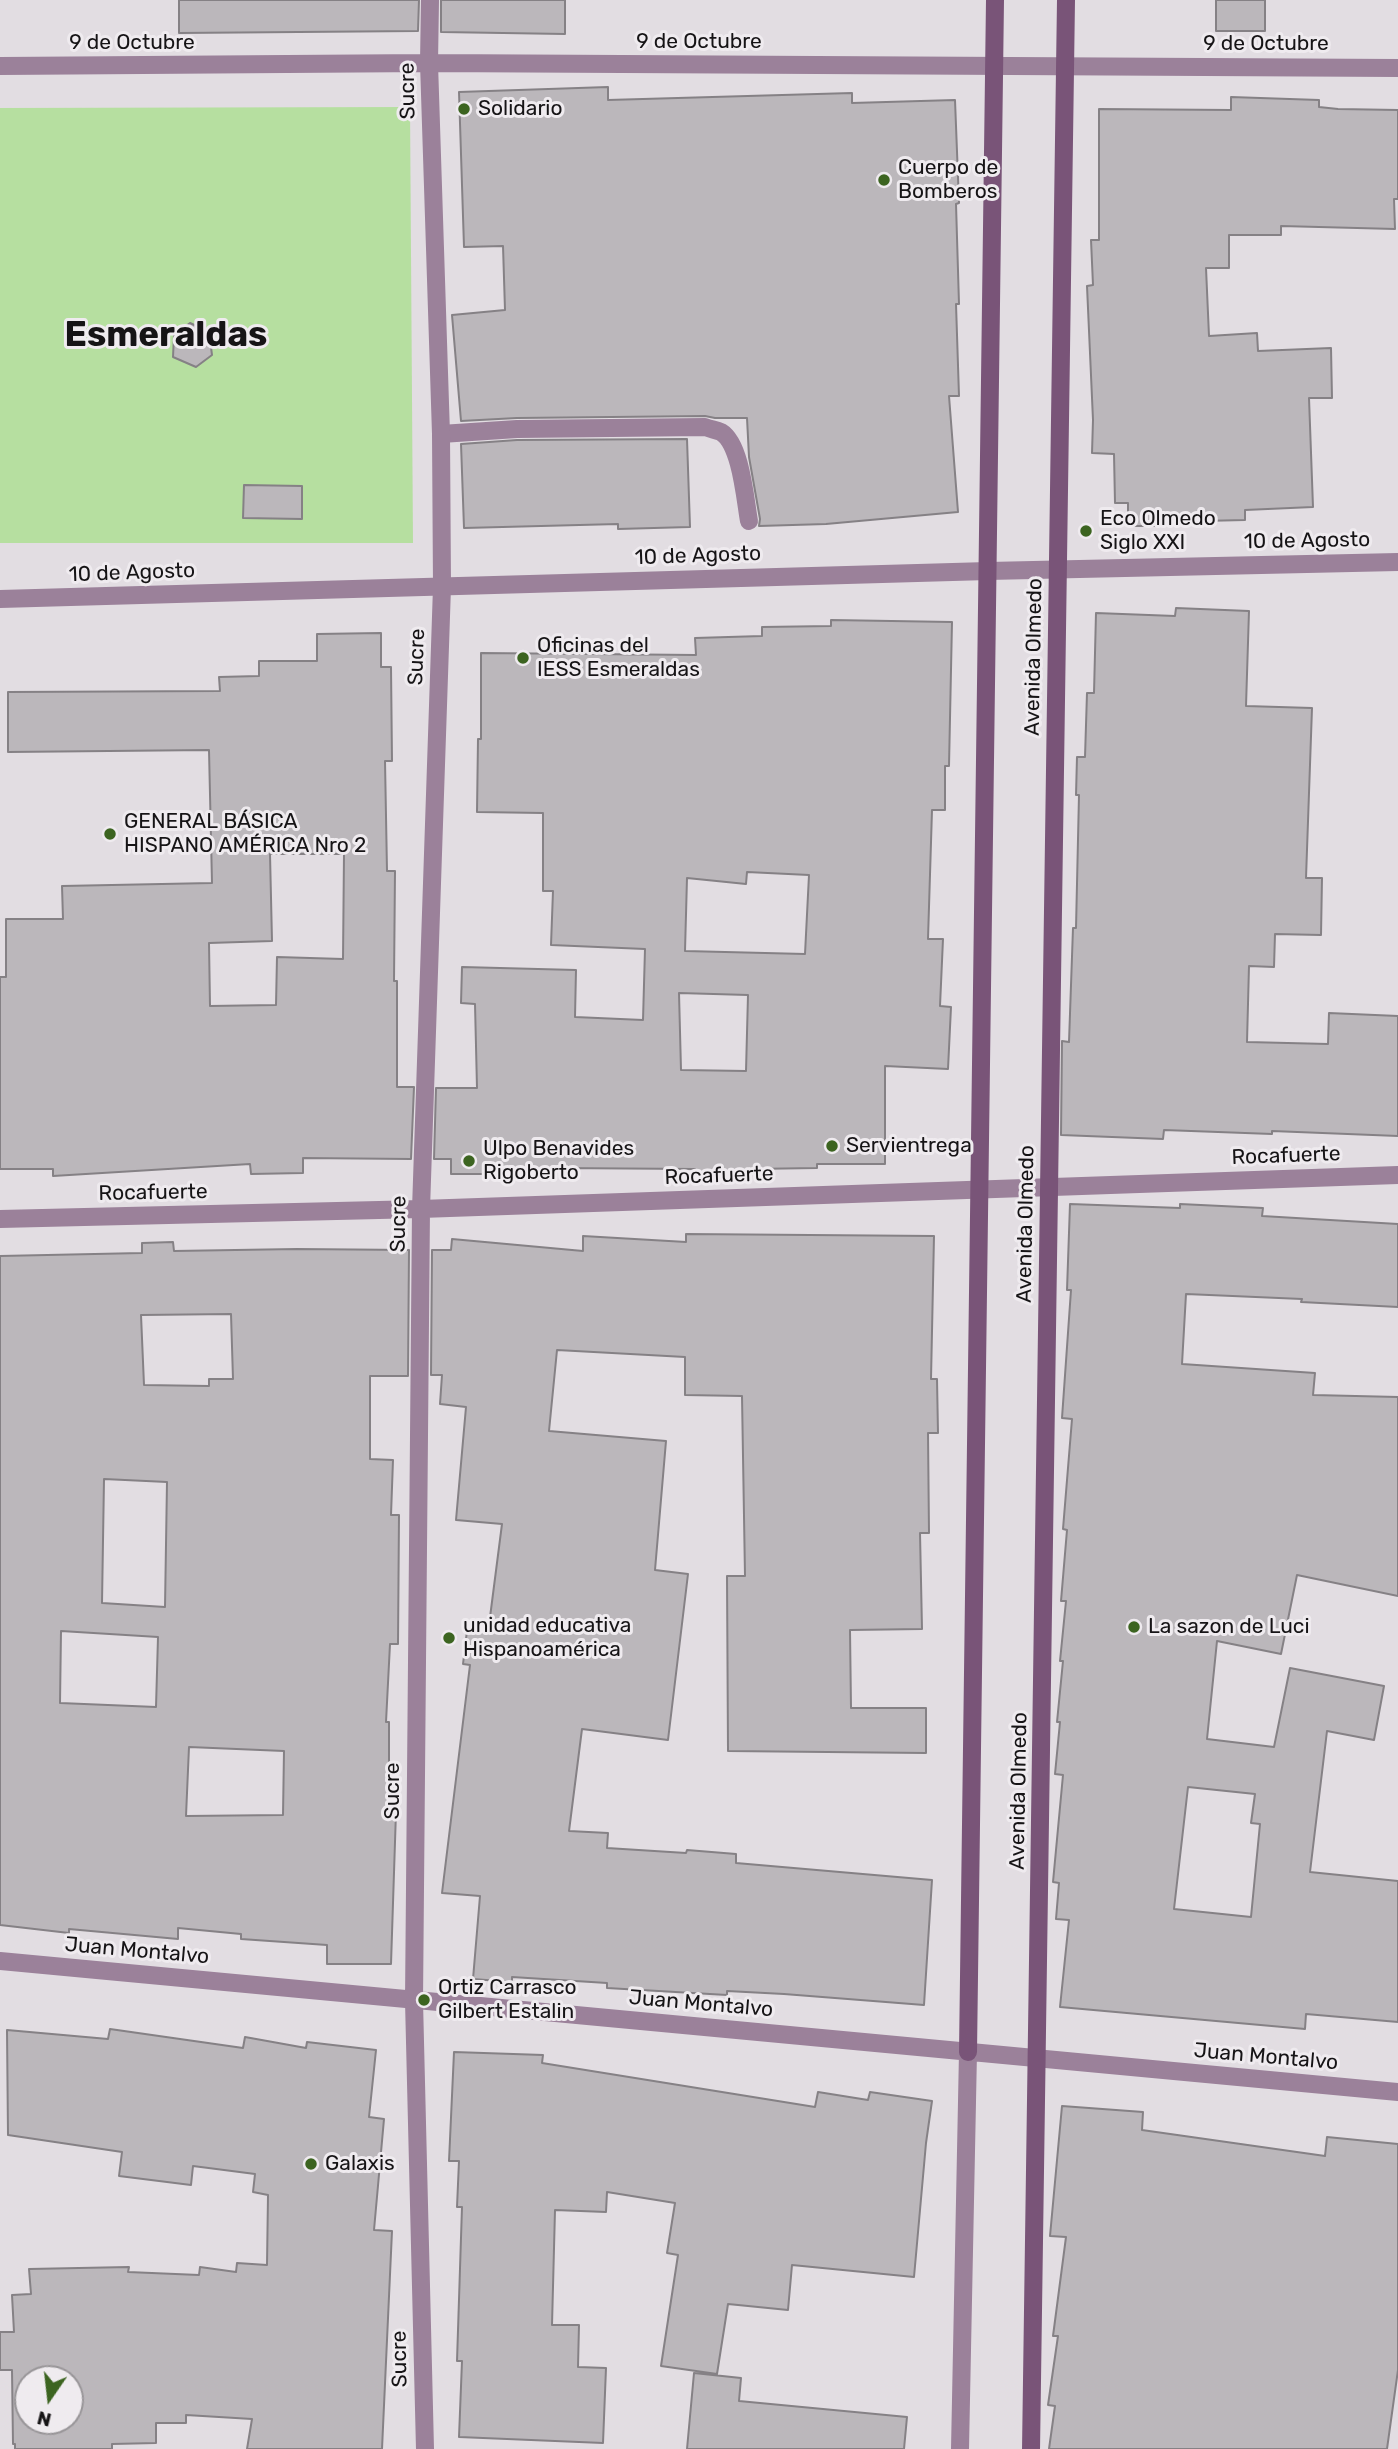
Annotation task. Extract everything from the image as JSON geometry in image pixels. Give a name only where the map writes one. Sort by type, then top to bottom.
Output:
[{"type":"street","name":"Sucre","points":[[425,2449],[414,2001],[421,1209],[442,587],[441,434],[429,63],[430,0]]},
{"type":"street","points":[[960,2449],[968,2052],[995,0]]},
{"type":"street","name":"Avenida Olmedo","points":[[1031,2449],[1066,0]]},
{"type":"street","name":"9 de Octubre","points":[[0,66],[429,63],[1398,68]]},
{"type":"street","points":[[441,434],[517,429],[705,427],[722,433],[730,442],[736,455],[749,521]]},
{"type":"street","name":"10 de Agosto","points":[[0,599],[988,570],[1398,562]]},
{"type":"street","name":"Rocafuerte","points":[[0,1219],[421,1209],[1398,1175]]},
{"type":"street","name":"Juan Montalvo","points":[[0,1961],[1398,2092]]},
{"type":"green space","points":[[410,107],[413,543],[0,543],[0,108]]},
{"type":"building","points":[[179,0],[419,0],[418,31],[179,33]]},
{"type":"building","points":[[441,0],[565,0],[565,34],[441,32]]},
{"type":"building","points":[[1216,0],[1265,0],[1265,31],[1216,31]]},
{"type":"building","points":[[608,87],[608,100],[852,93],[852,103],[955,100],[959,203],[956,204],[959,304],[956,304],[959,396],[949,396],[958,512],[826,524],[759,526],[749,457],[747,418],[705,416],[461,421],[452,315],[505,310],[503,246],[464,247],[459,92]]},
{"type":"building","points":[[1231,97],[1319,100],[1319,107],[1398,110],[1398,199],[1394,199],[1395,229],[1281,226],[1281,235],[1229,235],[1229,268],[1206,268],[1209,336],[1257,333],[1258,351],[1331,348],[1332,398],[1309,398],[1313,507],[1245,510],[1245,520],[1159,522],[1159,526],[1128,526],[1128,503],[1115,503],[1114,454],[1092,453],[1087,286],[1093,285],[1091,240],[1099,240],[1099,109],[1231,110]]},
{"type":"building","points":[[190,323],[209,332],[212,355],[196,367],[173,357],[174,335]]},
{"type":"building","points":[[687,439],[690,527],[618,529],[618,524],[464,528],[461,444],[517,440]]},
{"type":"building","points":[[244,485],[302,486],[302,519],[243,518]]},
{"type":"building","points":[[1176,608],[1249,611],[1246,706],[1312,708],[1306,878],[1322,878],[1321,935],[1275,934],[1274,967],[1249,966],[1247,1042],[1328,1044],[1329,1013],[1398,1016],[1398,1136],[1164,1130],[1163,1139],[1061,1135],[1062,1041],[1069,1042],[1073,928],[1076,928],[1079,795],[1076,795],[1077,757],[1085,757],[1087,693],[1094,693],[1096,613],[1175,616]]},
{"type":"building","points":[[831,620],[952,622],[949,766],[945,766],[945,810],[932,810],[928,939],[943,939],[940,1006],[951,1007],[948,1069],[885,1066],[885,1164],[817,1164],[817,1168],[751,1169],[751,1173],[695,1173],[695,1169],[556,1168],[556,1174],[451,1174],[451,1159],[434,1159],[436,1088],[477,1088],[475,1004],[461,1003],[462,967],[576,970],[575,1017],[643,1020],[645,949],[551,945],[553,891],[543,891],[543,813],[477,812],[478,739],[481,739],[481,653],[696,655],[695,638],[762,636],[762,627],[831,626]],"holes":[[[747,872],[809,875],[805,954],[685,951],[687,878],[746,884]],[[679,993],[748,995],[746,1071],[681,1070]]]},
{"type":"building","points":[[381,633],[381,667],[391,667],[392,761],[385,761],[387,871],[395,871],[397,1087],[414,1087],[411,1159],[303,1158],[303,1173],[251,1174],[250,1164],[53,1176],[53,1169],[0,1169],[0,977],[6,977],[6,919],[63,919],[62,886],[212,883],[209,750],[8,752],[8,692],[220,691],[219,677],[259,676],[259,661],[317,661],[317,634]],"holes":[[[270,854],[344,854],[343,959],[277,957],[276,1005],[210,1006],[209,943],[272,941]]]},
{"type":"building","points":[[1070,1204],[1180,1208],[1180,1204],[1263,1208],[1262,1216],[1398,1224],[1398,1307],[1301,1302],[1302,1299],[1186,1294],[1182,1364],[1315,1373],[1313,1395],[1398,1397],[1398,1596],[1297,1575],[1281,1654],[1217,1641],[1207,1739],[1274,1747],[1290,1668],[1384,1686],[1374,1740],[1327,1731],[1310,1872],[1398,1881],[1398,2022],[1306,2014],[1305,2029],[1060,2007],[1069,1920],[1056,1919],[1059,1883],[1053,1882],[1063,1775],[1055,1774],[1063,1661],[1060,1661],[1066,1601],[1061,1601],[1067,1530],[1063,1529],[1072,1419],[1062,1418],[1071,1290],[1067,1290]],"holes":[[[1188,1787],[1255,1794],[1251,1823],[1260,1824],[1251,1917],[1174,1909]]]},
{"type":"building","points":[[686,1234],[934,1236],[931,1379],[937,1379],[938,1433],[928,1433],[929,1533],[920,1533],[922,1629],[850,1630],[851,1708],[926,1708],[926,1753],[728,1751],[727,1576],[745,1576],[742,1396],[685,1395],[685,1357],[557,1350],[549,1431],[666,1441],[655,1570],[688,1574],[668,1740],[582,1729],[569,1831],[608,1833],[607,1848],[736,1854],[736,1863],[932,1880],[924,2005],[784,1994],[727,1991],[727,1995],[607,1988],[607,1983],[512,1977],[512,1982],[473,1979],[480,1896],[442,1893],[470,1665],[463,1664],[468,1622],[489,1625],[502,1524],[456,1520],[466,1407],[440,1404],[442,1375],[431,1375],[432,1250],[451,1250],[452,1239],[583,1251],[583,1236],[686,1242]]},
{"type":"building","points":[[173,1242],[174,1251],[409,1250],[408,1376],[370,1376],[370,1459],[393,1460],[391,1515],[399,1515],[398,1644],[390,1644],[386,1722],[389,1722],[389,1781],[397,1781],[391,1964],[327,1964],[327,1945],[241,1939],[241,1934],[178,1928],[178,1939],[69,1929],[69,1933],[0,1925],[0,1256],[142,1253],[142,1243]],"holes":[[[231,1314],[233,1379],[209,1379],[209,1386],[144,1385],[141,1315]],[[104,1479],[167,1482],[165,1607],[102,1603]],[[61,1631],[158,1637],[156,1707],[60,1703]],[[189,1747],[284,1751],[283,1815],[186,1816]]]},
{"type":"building","points":[[110,2029],[243,2048],[245,2037],[306,2048],[307,2042],[376,2050],[369,2117],[384,2119],[374,2230],[392,2231],[382,2449],[247,2449],[252,2419],[186,2415],[186,2423],[156,2423],[156,2443],[112,2444],[112,2449],[15,2449],[13,2444],[12,2370],[0,2370],[0,2332],[14,2332],[12,2295],[31,2294],[29,2269],[129,2267],[128,2272],[199,2275],[200,2267],[236,2272],[237,2263],[267,2265],[268,2195],[253,2192],[255,2174],[193,2166],[191,2185],[119,2176],[122,2152],[8,2135],[7,2030],[108,2039]]},
{"type":"building","points":[[454,2052],[543,2055],[542,2063],[815,2107],[818,2092],[868,2100],[870,2092],[932,2101],[914,2277],[792,2265],[788,2310],[728,2304],[717,2374],[661,2366],[678,2255],[667,2253],[675,2203],[607,2192],[606,2212],[555,2210],[552,2325],[579,2325],[578,2367],[606,2368],[603,2443],[459,2437],[462,2361],[457,2361],[462,2207],[457,2207],[459,2161],[449,2161]]},
{"type":"building","points":[[1062,2106],[1143,2112],[1142,2130],[1325,2156],[1327,2137],[1398,2144],[1398,2370],[1387,2449],[1049,2449],[1055,2406],[1048,2405],[1058,2336],[1053,2336],[1066,2237],[1050,2236]]},
{"type":"building","points":[[694,2373],[741,2378],[739,2401],[907,2417],[904,2449],[687,2449]]},
{"type":"place","name":"Solidario","points":[[464,109]]},
{"type":"place","name":"Cuerpo de Bomberos","points":[[884,180]]},
{"type":"place","name":"Eco Olmedo Siglo XXI","points":[[1086,531]]},
{"type":"place","name":"Oficinas del IESS Esmeraldas","points":[[523,658]]},
{"type":"place","name":"GENERAL BÁSICA HISPANO AMÉRICA Nro 2","points":[[110,834]]},
{"type":"place","name":"Servientrega","points":[[832,1146]]},
{"type":"place","name":"Ulpo Benavides Rigoberto","points":[[469,1161]]},
{"type":"place","name":"La sazon de Luci","points":[[1134,1627]]},
{"type":"place","name":"unidad educativa Hispanoamérica","points":[[449,1638]]},
{"type":"place","name":"Ortiz Carrasco Gilbert Estalin","points":[[424,2000]]},
{"type":"place","name":"Galaxis","points":[[311,2164]]},
{"type":"district","name":"Esmeraldas","points":[[166,336]]}]
